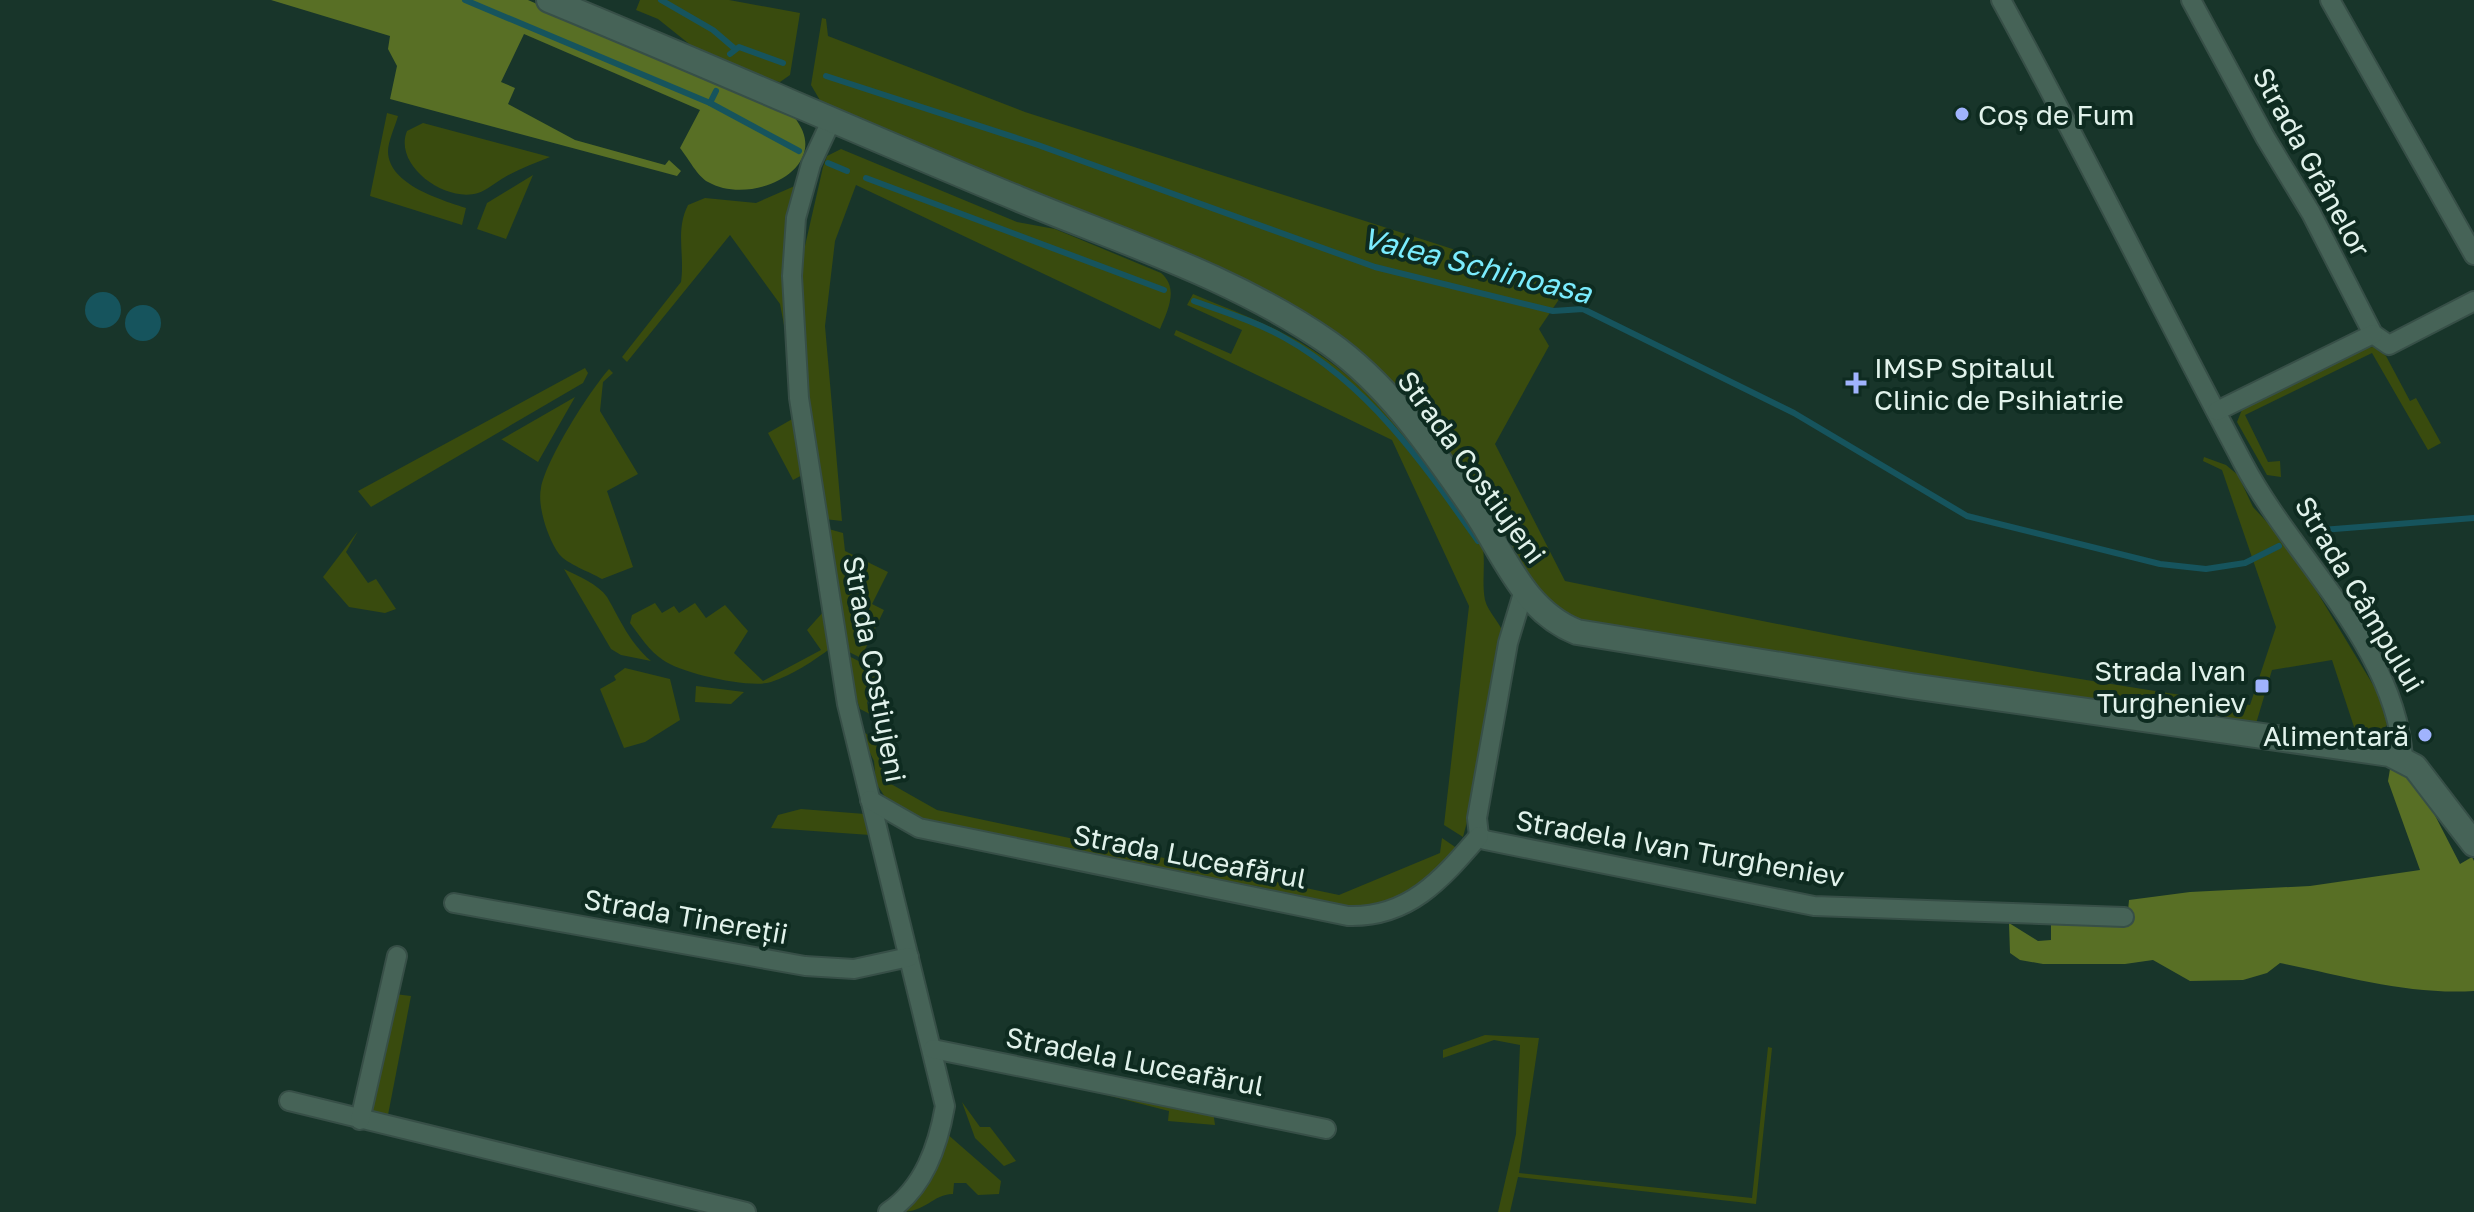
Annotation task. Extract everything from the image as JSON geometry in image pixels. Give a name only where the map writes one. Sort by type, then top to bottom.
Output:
[{"type":"street","name":"Strada Costiujeni","points":[[549,0],[1189,266],[1275,307],[1367,373],[1421,437],[1477,514],[1539,611],[1577,632],[1911,686],[2403,758]]},
{"type":"street","name":"Strada Câmpului","points":[[2001,0],[2244,466],[2353,629],[2392,696],[2401,727],[2403,758]]},
{"type":"street","name":"Strada Grânelor","points":[[2191,0],[2265,137],[2311,213],[2373,334],[2389,345],[2474,301]]},
{"type":"street","points":[[2330,0],[2474,255]]},
{"type":"street","name":"Strada Costiujeni","points":[[832,119],[811,164],[796,218],[792,276],[799,398],[840,664],[945,1106],[937,1143],[922,1177],[888,1212]]},
{"type":"street","points":[[2217,411],[2373,334]]},
{"type":"street","name":"Stradela Ivan Turgheniev","points":[[1524,590],[1508,643],[1477,818],[1479,836],[1495,843],[1814,906],[2124,917]]},
{"type":"street","points":[[2403,758],[2415,767],[2474,844]]},
{"type":"street","name":"Strada Luceafărul","points":[[870,800],[919,828],[1348,916],[1378,915],[1404,905],[1436,883],[1479,836]]},
{"type":"street","name":"Strada Tinereții","points":[[454,903],[805,966],[854,969],[909,957]]},
{"type":"street","points":[[360,1120],[397,956]]},
{"type":"street","name":"Stradela Luceafărul","points":[[933,1049],[1326,1129]]},
{"type":"street","points":[[289,1101],[360,1120],[491,1147],[746,1212]]},
{"type":"green space","points":[[271,0],[528,0],[794,117],[804,135],[804,152],[797,167],[765,186],[745,190],[708,182],[680,148],[700,110],[524,34],[501,82],[515,88],[508,104],[575,140],[665,165],[669,160],[681,171],[677,176],[390,99],[397,66],[388,49],[390,36]]},
{"type":"green space","points":[[640,0],[729,0],[800,13],[790,75],[780,82],[771,80],[698,51],[658,19],[636,10]]},
{"type":"green space","points":[[822,18],[826,19],[828,36],[1025,112],[1568,286],[1539,329],[1549,346],[1495,444],[1565,581],[1907,649],[2250,705],[2276,627],[2222,470],[2203,461],[2204,457],[2226,465],[2238,475],[2253,507],[2290,547],[2384,703],[2387,725],[2381,731],[2357,736],[2332,660],[2272,670],[2255,727],[1587,626],[1558,614],[1382,379],[1108,225],[821,102],[811,85]]},
{"type":"green space","points":[[387,113],[398,116],[388,152],[397,174],[418,189],[466,208],[462,225],[370,196]]},
{"type":"green space","points":[[423,123],[550,157],[516,171],[478,193],[465,195],[451,192],[425,178],[408,156],[405,144],[407,131]]},
{"type":"green space","points":[[841,149],[1017,222],[1055,229],[1161,273],[1171,292],[1160,329],[856,185],[835,241],[825,326],[842,521],[824,519],[807,393],[797,281],[823,167],[827,156]]},
{"type":"green space","points":[[533,175],[506,239],[477,229],[487,203]]},
{"type":"green space","points":[[797,185],[787,219],[787,341],[780,304],[730,235],[627,362],[622,357],[681,282],[681,233],[688,205],[705,198],[756,203]]},
{"type":"green space","points":[[1193,294],[1295,339],[1350,377],[1411,442],[1481,539],[1485,600],[1504,635],[1480,773],[1463,837],[1444,825],[1469,606],[1392,440],[1174,335],[1176,330],[1231,354],[1242,330],[1187,305]]},
{"type":"green space","points":[[2374,347],[2386,356],[2410,401],[2416,398],[2441,443],[2428,450],[2372,353],[2245,415],[2268,462],[2280,461],[2281,477],[2267,475],[2237,422],[2243,407],[2363,348]]},
{"type":"green space","points":[[585,368],[588,373],[583,383],[371,507],[358,491]]},
{"type":"green space","points":[[609,369],[613,373],[603,382],[600,411],[638,474],[607,491],[633,567],[602,579],[559,554],[544,522],[540,495],[545,475],[560,443]]},
{"type":"green space","points":[[575,397],[538,462],[501,439],[502,439]]},
{"type":"green space","points":[[794,418],[806,473],[793,480],[768,433]]},
{"type":"green space","points":[[825,528],[843,533],[845,551],[888,572],[872,604],[884,610],[861,658],[841,648]]},
{"type":"green space","points":[[358,531],[346,552],[368,583],[376,579],[396,609],[385,613],[349,607],[323,577]]},
{"type":"green space","points":[[564,569],[603,592],[631,639],[651,661],[621,655],[611,649]]},
{"type":"green space","points":[[655,603],[662,613],[674,606],[679,613],[695,603],[706,618],[725,605],[748,631],[734,653],[763,681],[821,650],[807,630],[824,611],[831,648],[795,672],[771,682],[733,682],[699,675],[658,656],[630,623],[632,615]]},
{"type":"green space","points":[[841,652],[878,671],[867,703],[870,714],[860,709]]},
{"type":"green space","points":[[625,668],[670,679],[680,720],[645,742],[624,748],[600,689],[616,680],[614,676]]},
{"type":"green space","points":[[696,686],[744,692],[731,704],[695,702]]},
{"type":"green space","points":[[857,726],[876,742],[884,780],[937,810],[1339,895],[1440,853],[1442,838],[1458,849],[1408,897],[1363,911],[1256,886],[1203,879],[931,827],[885,797],[876,783],[874,761]]},
{"type":"green space","points":[[2390,769],[2409,774],[2424,794],[2460,864],[2472,857],[2474,861],[2474,991],[2400,987],[2280,963],[2267,973],[2243,980],[2190,981],[2153,960],[2125,964],[2043,964],[2020,960],[2010,953],[2009,923],[2038,941],[2051,940],[2051,923],[2127,922],[2129,900],[2190,892],[2310,886],[2420,870],[2388,781]]},
{"type":"green space","points":[[801,809],[865,814],[870,835],[771,828],[778,815]]},
{"type":"green space","points":[[395,994],[411,996],[388,1115],[370,1110]]},
{"type":"green space","points":[[1485,1035],[1539,1038],[1519,1173],[1752,1198],[1768,1047],[1772,1048],[1756,1204],[1518,1177],[1510,1212],[1498,1212],[1516,1134],[1520,1045],[1494,1040],[1443,1058],[1443,1050]]},
{"type":"green space","points":[[1075,1087],[1213,1111],[1215,1125],[1168,1121],[1169,1111]]},
{"type":"green space","points":[[962,1102],[980,1127],[990,1127],[1016,1161],[1004,1166],[975,1138]]},
{"type":"green space","points":[[946,1133],[1001,1181],[999,1194],[978,1195],[966,1183],[954,1183],[953,1194],[939,1197],[917,1209],[900,1212]]},
{"type":"water","points":[[103,292],[116,297],[121,310],[116,323],[103,328],[90,323],[85,310],[90,297]]},
{"type":"water","points":[[143,305],[156,310],[161,323],[156,336],[143,341],[130,336],[125,323],[130,310]]},
{"type":"waterway","name":"Valea Schinoasa","points":[[465,0],[710,103],[716,91]]},
{"type":"waterway","points":[[661,0],[713,30],[734,48]]},
{"type":"waterway","name":"Valea Schinoasa","points":[[730,54],[739,47],[783,63]]},
{"type":"waterway","name":"Valea Schinoasa","points":[[826,76],[1038,145],[1375,267],[1553,311],[1583,309],[1794,413],[1967,516],[2160,564],[2206,569],[2245,563],[2279,546]]},
{"type":"waterway","points":[[710,103],[799,151]]},
{"type":"waterway","points":[[828,163],[847,171]]},
{"type":"waterway","points":[[866,178],[1164,290]]},
{"type":"waterway","points":[[1194,301],[1274,332],[1315,357],[1343,379],[1393,428],[1478,541]]},
{"type":"waterway","name":"Valea Schinoasa","points":[[2309,531],[2474,518]]},
{"type":"place","name":"Coș de Fum","points":[[1962,114]]},
{"type":"place","name":"IMSP Spitalul Clinic de Psihiatrie","points":[[1856,383]]},
{"type":"place","name":"Strada Ivan Turgheniev","points":[[2262,686]]},
{"type":"place","name":"Alimentară","points":[[2425,735]]}]
